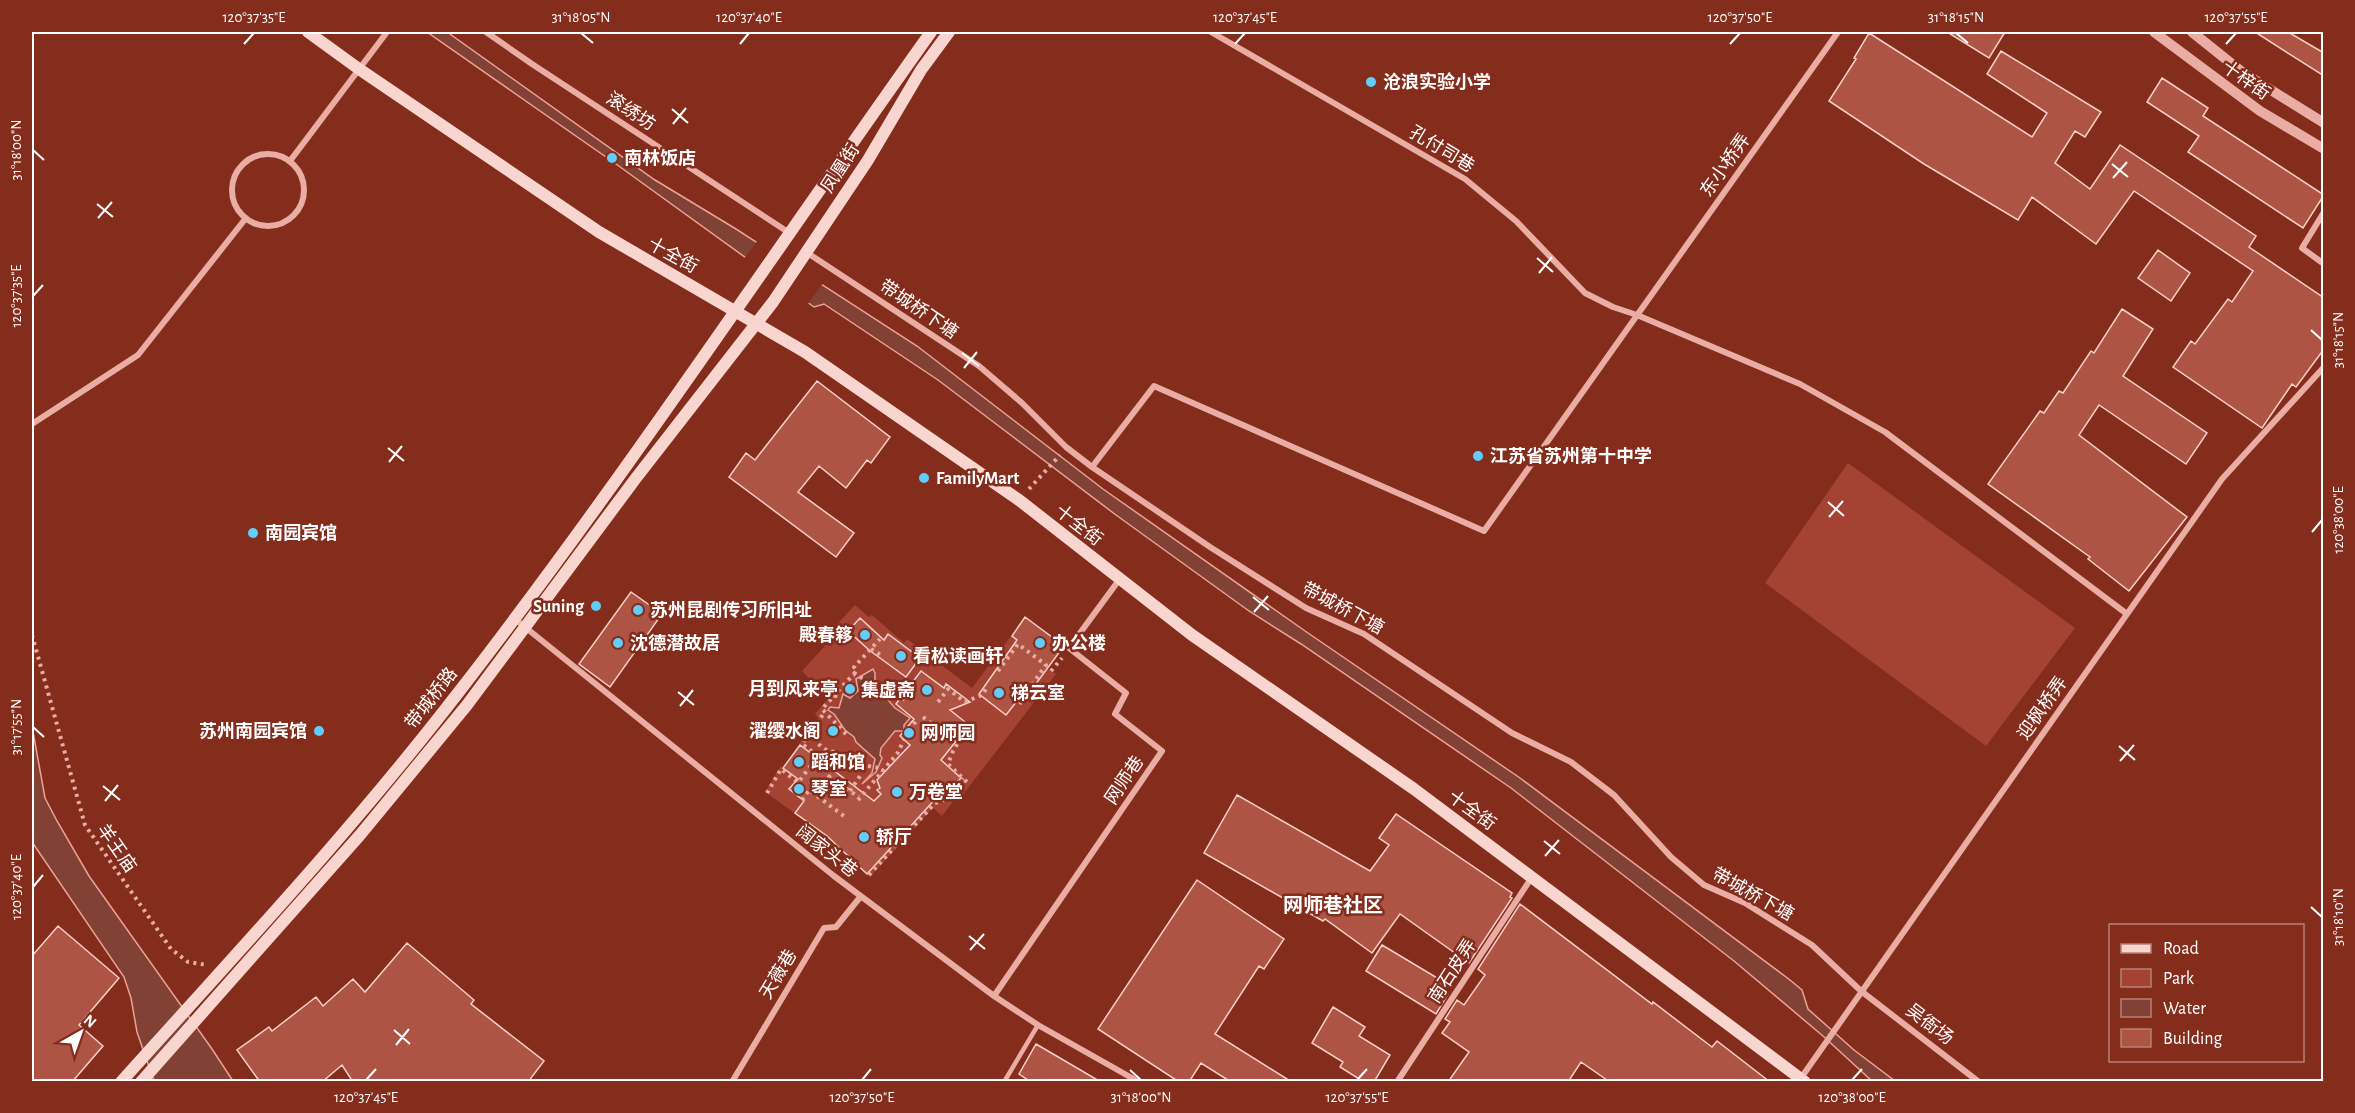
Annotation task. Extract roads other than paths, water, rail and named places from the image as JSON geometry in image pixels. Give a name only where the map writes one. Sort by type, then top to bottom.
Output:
[{"type":"main road","name":"十全街","points":[[308,32],[599,232],[806,352],[1019,500],[1119,580],[1255,680],[1414,789],[1803,1080]]},
{"type":"main road","name":"凤凰街","points":[[735,310],[791,234],[931,32]]},
{"type":"main road","name":"凤凰街","points":[[758,323],[868,160],[921,70],[949,32]]},
{"type":"main road","name":"带城桥路","points":[[122,1082],[236,955],[397,769],[515,619],[625,470],[735,310]]},
{"type":"main road","name":"带城桥路","points":[[141,1082],[408,778],[526,627],[636,478],[758,323]]},
{"type":"street","points":[[290,161],[387,32]]},
{"type":"street","name":"滚绣坊","points":[[486,32],[791,234]]},
{"type":"street","name":"孔付司巷","points":[[1211,32],[1465,179],[1516,221],[1585,293],[1612,307],[1637,315],[1800,384],[1885,432],[2127,614]]},
{"type":"street","name":"东小桥弄","points":[[1092,467],[1154,386],[1484,531],[1838,32]]},
{"type":"street","name":"十梓街","points":[[2154,32],[2260,111],[2324,149]]},
{"type":"street","name":"十梓街","points":[[2192,32],[2242,72],[2324,123]]},
{"type":"street","points":[[263,154],[277,155],[290,161],[299,172],[304,185],[303,200],[296,212],[286,221],[272,226],[258,225],[246,218],[236,208],[232,194],[233,180],[239,168],[250,158],[263,154]]},
{"type":"street","points":[[2324,212],[2302,248],[2324,264]]},
{"type":"street","points":[[32,424],[138,355],[246,218]]},
{"type":"street","name":"带城桥下塘","points":[[806,252],[979,366],[1022,403],[1066,447],[1210,547],[1306,608],[1364,634],[1512,733],[1571,762],[1614,795],[1671,857],[1704,885],[1745,903],[1812,945],[1861,991]]},
{"type":"street","name":"迎枫桥弄","points":[[1803,1080],[1861,991],[2222,479],[2324,367]]},
{"type":"street","name":"网师巷","points":[[994,996],[1162,751],[1115,714],[1126,693],[1069,648],[1119,580]]},
{"type":"street","name":"阔家头巷","points":[[515,619],[861,896],[994,996],[1038,1025],[1139,1082]]},
{"type":"street","name":"南石皮弄","points":[[1397,1082],[1533,876]]},
{"type":"street","name":"天薇巷","points":[[732,1082],[824,928],[836,927],[861,896]]},
{"type":"street","name":"吴衙场","points":[[1861,991],[1979,1082]]},
{"type":"lane","points":[[1004,1082],[1038,1025]]},
{"type":"water","points":[[427,32],[447,32],[655,180],[736,229],[917,346],[1103,489],[1520,778],[1790,980],[1802,990],[1808,1009],[1854,1050],[1895,1081],[1872,1081],[1823,1036],[1734,961],[1511,788],[1249,611],[1116,515],[938,380],[824,304],[814,307],[616,164]]},
{"type":"water","points":[[873,669],[875,684],[868,688],[869,693],[880,691],[895,708],[910,718],[904,725],[904,731],[895,731],[881,748],[882,758],[876,772],[862,784],[872,773],[875,759],[856,742],[834,714],[828,710],[830,707],[839,708],[843,694],[850,698],[858,691],[856,679]]},
{"type":"water","points":[[32,726],[45,798],[57,821],[89,876],[233,1081],[154,1081],[137,1032],[131,998],[124,977],[32,842]]},
{"type":"place","name":"沧浪实验小学","points":[[1371,82]]},
{"type":"place","name":"南林饭店","points":[[612,158]]},
{"type":"place","name":"江苏省苏州第十中学","points":[[1478,456]]},
{"type":"place","name":"FamilyMart","points":[[924,478]]},
{"type":"place","name":"南园宾馆","points":[[253,533]]},
{"type":"place","name":"Suning","points":[[596,606]]},
{"type":"place","name":"苏州昆剧传习所旧址","points":[[638,610]]},
{"type":"place","name":"殿春簃","points":[[865,635]]},
{"type":"place","name":"沈德潜故居","points":[[618,643]]},
{"type":"place","name":"办公楼","points":[[1040,643]]},
{"type":"place","name":"看松读画轩","points":[[901,656]]},
{"type":"place","name":"月到风来亭","points":[[850,689]]},
{"type":"place","name":"集虚斋","points":[[927,690]]},
{"type":"place","name":"梯云室","points":[[999,693]]},
{"type":"place","name":"苏州南园宾馆","points":[[319,731]]},
{"type":"place","name":"濯缨水阁","points":[[833,731]]},
{"type":"place","name":"网师园","points":[[909,733]]},
{"type":"place","name":"蹈和馆","points":[[799,762]]},
{"type":"place","name":"琴室","points":[[799,789]]},
{"type":"place","name":"万卷堂","points":[[897,792]]},
{"type":"place","name":"轿厅","points":[[864,837]]},
{"type":"district","name":"网师巷社区","points":[[1333,905]]}]
